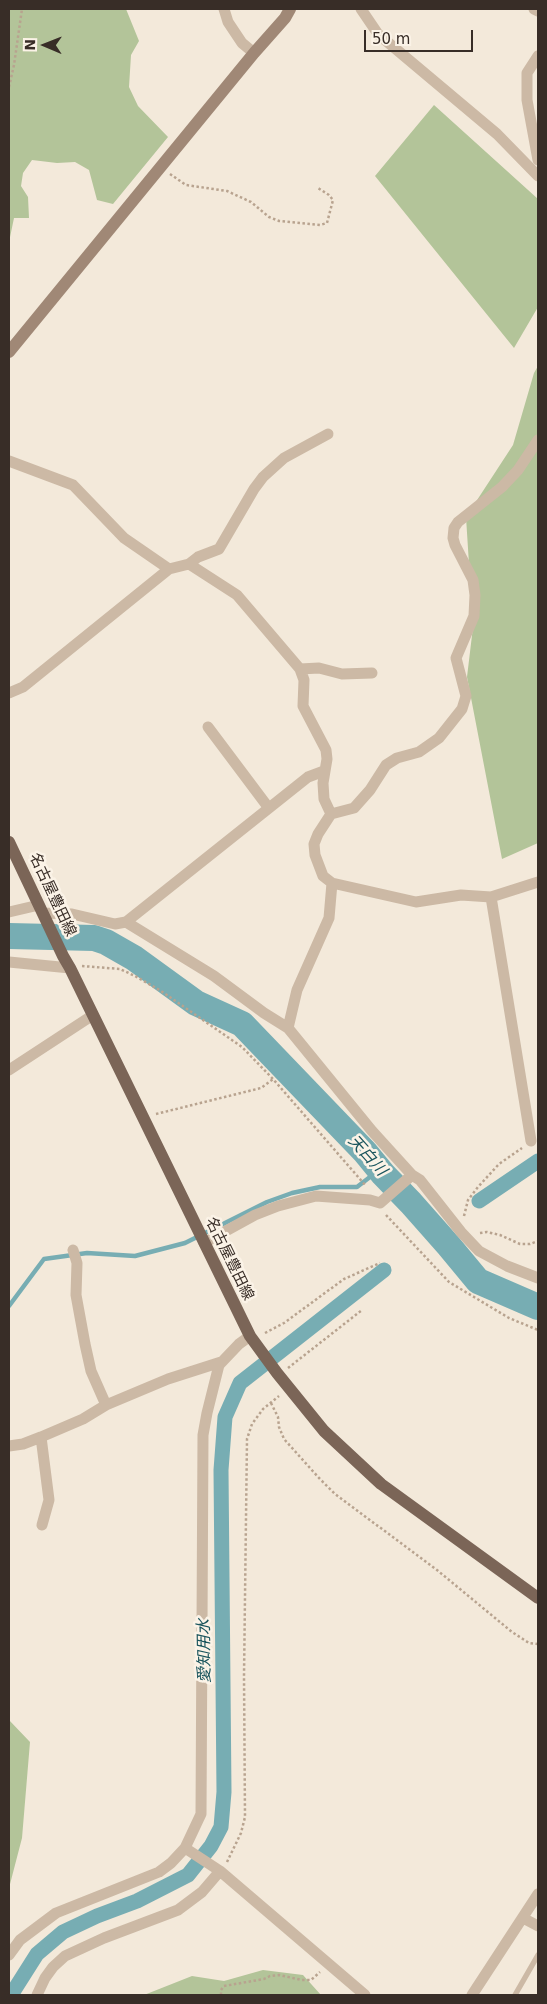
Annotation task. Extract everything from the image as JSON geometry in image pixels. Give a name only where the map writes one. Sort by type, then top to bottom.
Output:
[{"type":"main road","name":"名古屋豊田線","points":[[9,842],[63,956],[253,1340],[324,1431],[381,1484],[538,1598]]},
{"type":"street","points":[[224,9],[228,22],[242,43],[254,53]]},
{"type":"street","points":[[9,352],[254,53],[285,18],[290,9]]},
{"type":"street","points":[[361,9],[378,34],[497,134],[538,176]]},
{"type":"street","points":[[534,9],[538,11]]},
{"type":"street","points":[[538,56],[527,72],[527,100],[538,160]]},
{"type":"street","points":[[9,693],[23,687],[169,569],[189,564],[198,557],[219,549],[254,489],[272,468],[284,458],[328,434]]},
{"type":"street","points":[[538,440],[518,470],[502,487],[458,522],[454,528],[453,538],[455,545],[473,580],[475,595],[474,616],[456,658],[466,696],[462,709],[439,738],[419,752],[397,758],[386,766],[370,790],[354,808],[331,814],[314,844],[315,855],[323,876],[332,884],[416,902],[461,895],[491,897],[538,882]]},
{"type":"street","points":[[9,461],[73,485],[124,538],[169,569]]},
{"type":"street","points":[[189,564],[237,595],[300,669],[304,680],[303,706],[326,750],[327,759],[323,783],[324,799],[331,814]]},
{"type":"street","points":[[300,669],[319,668],[334,670],[342,674],[372,674]]},
{"type":"street","points":[[208,727],[268,807]]},
{"type":"street","points":[[9,912],[72,914],[114,924],[126,922],[268,807],[308,777],[324,771]]},
{"type":"street","points":[[288,1028],[296,990],[328,918],[332,884]]},
{"type":"street","points":[[491,897],[531,1142]]},
{"type":"street","points":[[126,922],[214,976],[264,1013],[288,1028],[372,1131],[412,1175],[420,1180],[479,1251],[497,1262],[538,1278]]},
{"type":"street","points":[[9,962],[70,968]]},
{"type":"street","points":[[9,1069],[93,1015]]},
{"type":"street","points":[[204,1243],[254,1215],[278,1206],[316,1196],[375,1202],[412,1175]]},
{"type":"street","points":[[74,1250],[77,1263],[76,1295],[85,1344],[91,1371],[106,1405]]},
{"type":"street","points":[[9,1954],[20,1940],[56,1913],[159,1872],[171,1863],[185,1848],[201,1814],[203,1434],[220,1365],[239,1344],[253,1340]]},
{"type":"street","points":[[9,1446],[23,1444],[41,1437],[83,1419],[106,1405],[168,1379],[221,1362],[220,1365]]},
{"type":"street","points":[[41,1437],[49,1500],[42,1525]]},
{"type":"street","points":[[185,1848],[220,1871],[365,1995]]},
{"type":"street","points":[[37,1995],[45,1978],[65,1956],[104,1938],[178,1910],[202,1892],[220,1871]]},
{"type":"street","points":[[472,1995],[538,1894]]},
{"type":"street","points":[[523,1918],[538,1926]]},
{"type":"lane","points":[[515,1995],[538,1955]]},
{"type":"path","points":[[9,87],[22,9]]},
{"type":"path","points":[[162,166],[174,178],[186,185],[227,191],[251,202],[269,217],[279,221],[320,225],[327,223],[333,200],[318,188]]},
{"type":"path","points":[[70,968],[87,965],[120,969],[136,976],[169,996],[242,1047],[273,1079],[366,1186],[375,1202],[449,1282],[509,1318],[538,1330]]},
{"type":"path","points":[[143,1117],[261,1088],[273,1079]]},
{"type":"path","points":[[455,1224],[466,1214],[468,1200],[499,1164],[531,1142]]},
{"type":"path","points":[[468,1239],[475,1234],[488,1232],[520,1244],[530,1244],[538,1241]]},
{"type":"path","points":[[253,1340],[268,1330],[284,1323],[344,1279],[380,1263]]},
{"type":"path","points":[[278,1374],[362,1310]]},
{"type":"path","points":[[220,1871],[228,1861],[241,1833],[245,1817],[244,1676],[248,1439],[252,1424],[263,1408],[290,1388]]},
{"type":"path","points":[[271,1403],[278,1417],[284,1439],[318,1478],[335,1494],[437,1570],[512,1632],[529,1643],[538,1644]]},
{"type":"path","points":[[221,1995],[221,1990],[224,1986],[264,1979],[270,1976],[279,1975],[312,1980],[328,1962]]},
{"type":"green space","points":[[9,9],[126,9],[139,41],[131,55],[129,87],[138,106],[168,137],[113,204],[97,200],[89,170],[75,162],[57,163],[32,160],[23,173],[21,186],[28,197],[29,218],[14,218],[9,242]]},
{"type":"green space","points":[[434,105],[538,199],[538,307],[514,348],[375,176]]},
{"type":"green space","points":[[538,366],[538,843],[502,859],[467,677],[473,627],[466,517],[513,445],[534,373]]},
{"type":"green space","points":[[9,1720],[30,1742],[22,1838],[9,1888]]},
{"type":"green space","points":[[263,1970],[303,1975],[321,1995],[144,1995],[192,1976],[224,1981]]},
{"type":"waterway","name":"天白川","points":[[9,936],[94,938],[106,942],[134,958],[196,1003],[242,1024],[365,1152],[478,1281],[538,1307]]},
{"type":"waterway","name":"愛知用水","points":[[479,1201],[538,1161]]},
{"type":"waterway","points":[[9,1306],[44,1259],[87,1253],[135,1256],[185,1243],[267,1202],[292,1193],[320,1187],[357,1187],[379,1170]]},
{"type":"waterway","name":"愛知用水","points":[[11,1995],[37,1954],[63,1932],[97,1916],[137,1901],[188,1875],[211,1846],[221,1827],[224,1792],[221,1470],[225,1417],[240,1383],[384,1270]]}]
